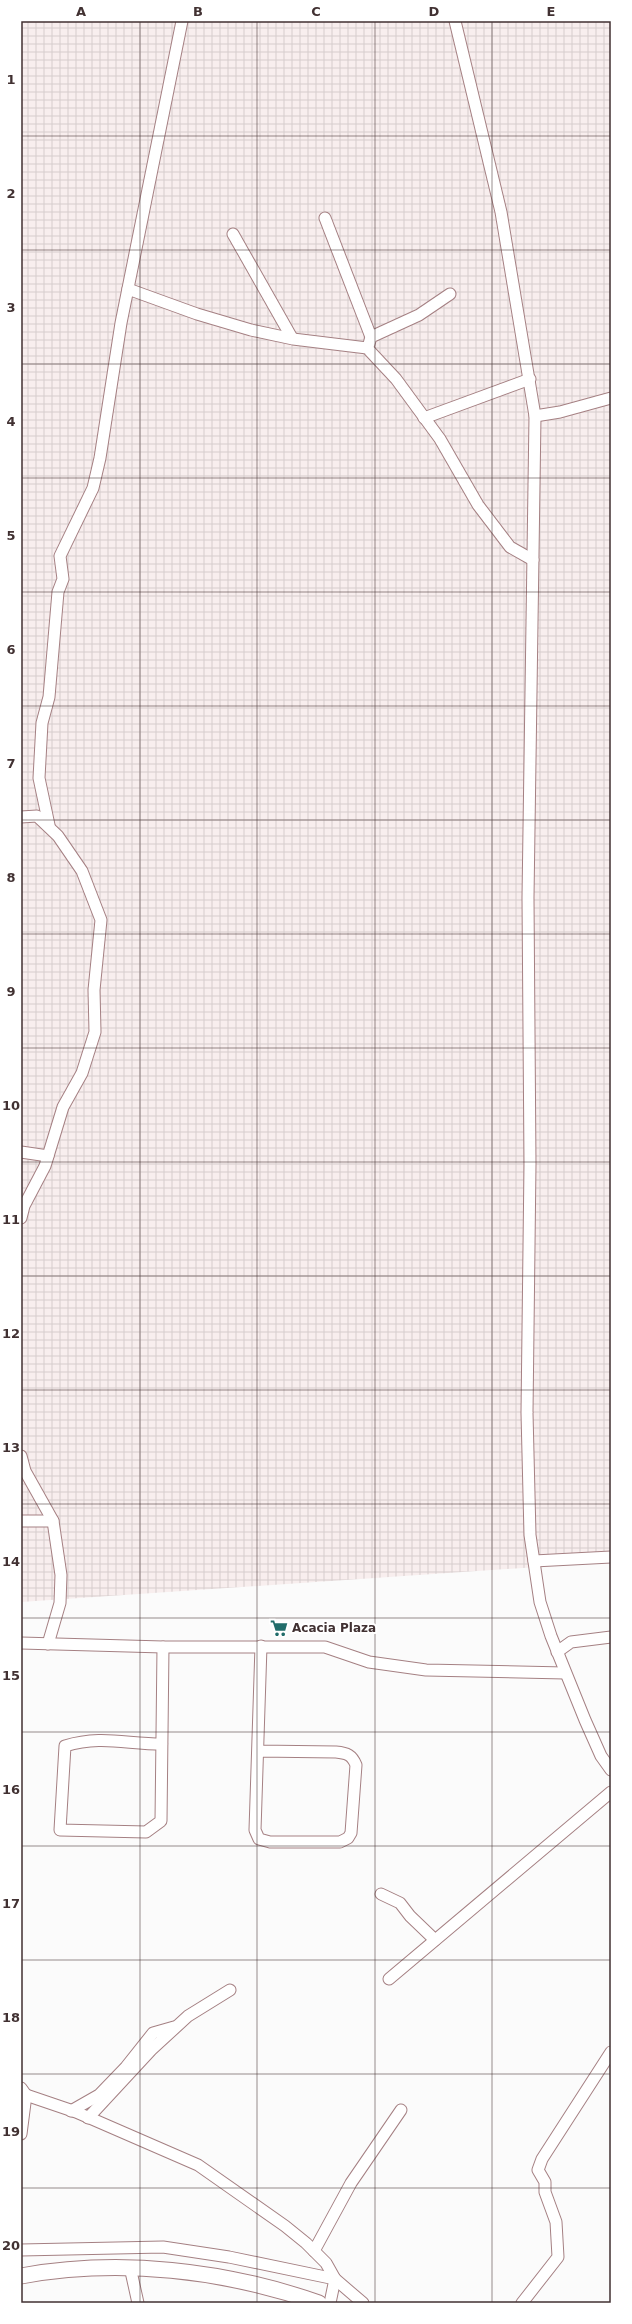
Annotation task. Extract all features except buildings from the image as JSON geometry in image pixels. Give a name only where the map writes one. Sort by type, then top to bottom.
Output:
[{"type":"main road","points":[[21,2276],[68,2269],[130,2267],[208,2275],[249,2284],[319,2303]]},
{"type":"street","points":[[49,826],[39,778],[42,723],[48,697],[58,592],[63,579],[60,556],[93,488],[100,458],[128,289],[182,21]]},
{"type":"street","points":[[455,21],[501,212],[535,416],[528,898],[530,1164],[526,1412],[527,1490],[530,1534],[540,1602],[557,1652],[602,1756],[611,1770]]},
{"type":"street","points":[[325,218],[371,337],[367,348]]},
{"type":"street","points":[[233,234],[292,338]]},
{"type":"street","points":[[128,289],[197,314],[251,330],[292,338],[367,348],[396,379],[440,439],[478,506],[510,547],[533,560]]},
{"type":"street","points":[[371,337],[419,315],[450,294]]},
{"type":"street","points":[[424,418],[530,379]]},
{"type":"street","points":[[535,416],[560,412],[611,398]]},
{"type":"street","points":[[21,817],[37,816],[49,826],[82,871],[101,920],[94,990],[95,1032],[82,1074],[63,1107],[45,1166],[24,1206],[21,1218]]},
{"type":"street","points":[[21,1152],[48,1156]]},
{"type":"street","points":[[21,1456],[25,1471],[53,1521],[61,1575],[60,1603],[48,1644]]},
{"type":"street","points":[[21,1521],[53,1521]]},
{"type":"street","points":[[534,1561],[611,1557]]},
{"type":"street","points":[[557,1652],[571,1642],[611,1637]]},
{"type":"street","points":[[21,1643],[163,1647],[325,1647],[370,1662],[426,1670],[565,1673]]},
{"type":"street","points":[[258,1751],[336,1752],[346,1753],[353,1757],[356,1765],[351,1833],[348,1838],[340,1842],[270,1842],[259,1839],[255,1830],[261,1646]]},
{"type":"street","points":[[162,1744],[111,1740],[84,1740],[64,1746],[60,1830],[146,1832],[161,1821],[162,1744],[163,1647]]},
{"type":"street","points":[[389,1979],[611,1792]]},
{"type":"street","points":[[381,1894],[400,1902],[410,1916],[435,1940]]},
{"type":"street","points":[[88,2118],[151,2050],[188,2016],[230,1990]]},
{"type":"street","points":[[72,2111],[99,2095],[126,2067],[153,2033],[177,2026]]},
{"type":"street","points":[[522,2303],[558,2256],[556,2222],[545,2192],[545,2182],[538,2170],[542,2159],[611,2052]]},
{"type":"street","points":[[21,2134],[23,2092],[72,2111],[198,2165],[285,2226],[326,2263],[335,2279],[363,2303]]},
{"type":"street","points":[[314,2251],[351,2183],[401,2110]]},
{"type":"street","points":[[21,2250],[163,2247],[229,2257],[335,2279]]},
{"type":"street","points":[[130,2267],[138,2303]]},
{"type":"street","points":[[330,2303],[335,2279]]},
{"type":"shaded area","points":[[21,21],[611,21],[611,1562],[21,1602]]},
{"type":"place","name":"Acacia Plaza","points":[[279,1628]]}]
